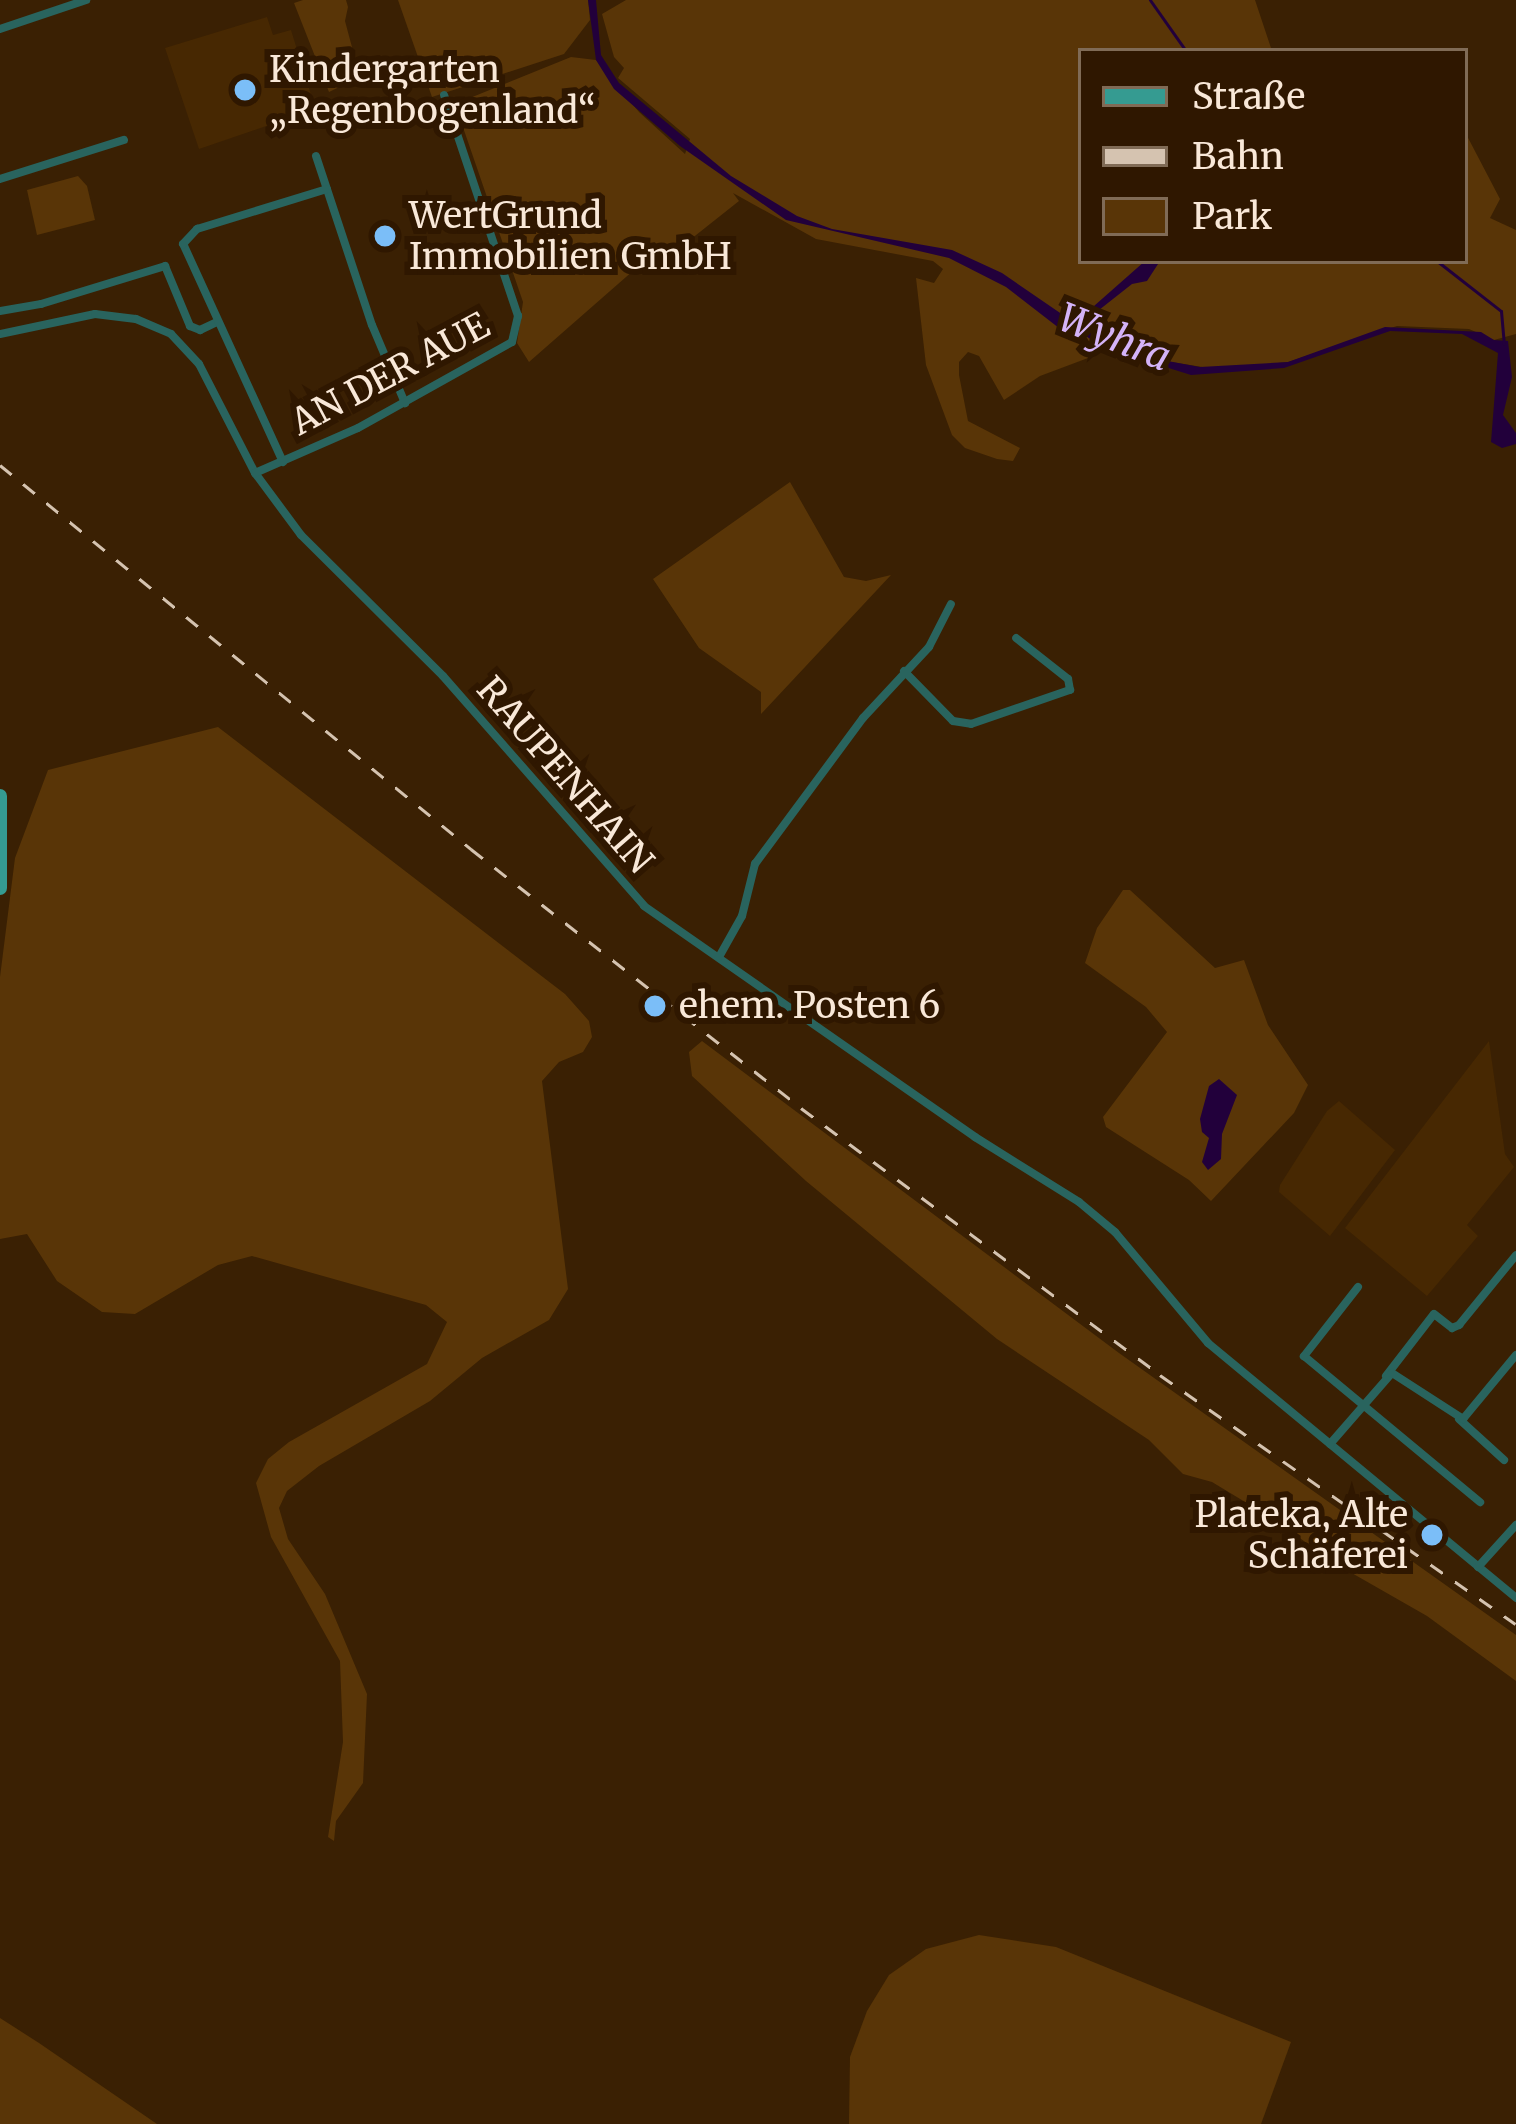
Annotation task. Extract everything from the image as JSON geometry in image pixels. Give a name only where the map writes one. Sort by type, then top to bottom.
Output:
[{"type":"main road","points":[[0,796],[0,888]]},
{"type":"street","points":[[0,29],[86,0]]},
{"type":"street","name":"AN DER AUE","points":[[255,473],[405,403],[502,350],[518,329],[444,95]]},
{"type":"street","points":[[0,178],[124,140]]},
{"type":"street","points":[[316,156],[372,325],[405,403]]},
{"type":"street","points":[[283,462],[183,244],[197,230],[327,189]]},
{"type":"street","points":[[0,311],[82,293],[165,266],[190,326],[200,329],[217,322]]},
{"type":"street","name":"RAUPENHAIN","points":[[0,334],[95,314],[153,324],[186,347],[255,473],[315,551],[382,616],[644,906],[1105,1223],[1208,1343],[1516,1598]]},
{"type":"street","points":[[719,957],[742,916],[755,864],[904,671],[929,646],[951,604]]},
{"type":"street","points":[[904,671],[953,721],[971,724],[1070,690],[1068,679],[1016,638]]},
{"type":"street","points":[[1330,1444],[1434,1314],[1452,1328],[1459,1325],[1516,1255]]},
{"type":"street","points":[[1358,1287],[1304,1356],[1480,1502]]},
{"type":"street","points":[[1460,1419],[1516,1355]]},
{"type":"street","points":[[1386,1377],[1405,1377],[1504,1460]]},
{"type":"street","points":[[1478,1567],[1516,1525]]},
{"type":"shaded area","points":[[588,0],[596,0],[601,55],[619,83],[731,176],[797,216],[832,229],[952,250],[1002,273],[1066,317],[1094,306],[1142,264],[1158,264],[1147,281],[1132,284],[1080,325],[1146,357],[1200,367],[1288,362],[1385,327],[1481,332],[1508,341],[1512,377],[1503,415],[1516,433],[1516,444],[1502,448],[1491,442],[1498,353],[1462,334],[1390,331],[1284,368],[1191,375],[1105,348],[1071,327],[1059,328],[1006,287],[949,258],[786,220],[680,146],[614,89],[596,60]]},
{"type":"shaded area","name":"Kindergarten „Regenbogenland“","points":[[267,17],[273,35],[291,30],[313,101],[269,125],[199,149],[165,48]]},
{"type":"shaded area","points":[[1489,1041],[1505,1154],[1514,1167],[1467,1225],[1478,1236],[1427,1296],[1345,1228]]},
{"type":"shaded area","points":[[1219,1079],[1237,1095],[1222,1134],[1221,1159],[1208,1170],[1202,1162],[1209,1138],[1202,1132],[1200,1119],[1209,1086]]},
{"type":"shaded area","points":[[1339,1101],[1395,1150],[1330,1236],[1279,1192],[1327,1111]]},
{"type":"green space","points":[[346,0],[345,21],[360,77],[329,92],[294,3]]},
{"type":"green space","points":[[398,0],[588,0],[590,20],[564,54],[432,97]]},
{"type":"green space","points":[[626,0],[1255,0],[1271,48],[1078,48],[1078,264],[1468,264],[1468,138],[1500,199],[1490,218],[1516,230],[1516,334],[1494,340],[1469,329],[1397,326],[1288,362],[1215,369],[1152,359],[1103,339],[1096,355],[1040,376],[1004,400],[979,356],[968,352],[959,362],[959,375],[968,421],[1020,448],[1013,461],[997,459],[965,448],[952,435],[926,365],[916,278],[934,283],[943,269],[933,261],[816,239],[733,193],[739,201],[652,270],[642,263],[529,362],[517,343],[523,302],[455,104],[571,57],[596,60],[639,112],[685,154],[690,139],[618,78],[624,68],[614,57],[602,14]]},
{"type":"green space","points":[[78,176],[87,186],[95,220],[37,235],[27,190]]},
{"type":"green space","points":[[790,482],[844,577],[866,581],[891,575],[761,714],[761,692],[699,648],[653,579]]},
{"type":"green space","points":[[218,727],[565,994],[589,1021],[592,1037],[583,1052],[559,1062],[542,1081],[568,1289],[549,1320],[482,1358],[430,1401],[319,1466],[287,1491],[279,1508],[288,1539],[325,1594],[367,1694],[363,1783],[336,1821],[334,1841],[328,1837],[343,1742],[340,1661],[271,1537],[256,1483],[268,1459],[289,1442],[427,1364],[447,1322],[426,1305],[252,1256],[218,1265],[135,1314],[102,1312],[57,1281],[27,1234],[0,1239],[0,977],[15,858],[48,770]]},
{"type":"green space","points":[[1123,890],[1130,890],[1215,968],[1244,960],[1268,1025],[1308,1085],[1294,1113],[1211,1201],[1189,1180],[1106,1127],[1103,1117],[1167,1032],[1146,1007],[1085,963],[1097,928]]},
{"type":"green space","points":[[702,1041],[1119,1353],[1516,1635],[1516,1681],[1427,1616],[1329,1560],[1280,1523],[1212,1482],[1183,1474],[1149,1440],[997,1339],[806,1181],[692,1076],[689,1052]]},
{"type":"green space","points":[[979,1935],[1056,1947],[1291,2042],[1261,2124],[849,2124],[850,2057],[867,2011],[889,1975],[926,1949]]},
{"type":"green space","points":[[0,2018],[39,2043],[157,2124],[0,2124]]},
{"type":"waterway","points":[[1150,0],[1184,48]]},
{"type":"waterway","points":[[1441,264],[1501,311],[1504,344]]},
{"type":"railway","points":[[0,465],[471,849],[801,1108],[1160,1375],[1516,1624]]},
{"type":"place","name":"Kindergarten „Regenbogenland“","points":[[245,90]]},
{"type":"place","name":"WertGrund Immobilien GmbH","points":[[385,236]]},
{"type":"place","name":"ehem. Posten 6","points":[[655,1006]]},
{"type":"place","name":"Plateka, Alte Schäferei","points":[[1432,1535]]},
{"type":"water label","name":"Wyhra","points":[[1114,338]]}]
